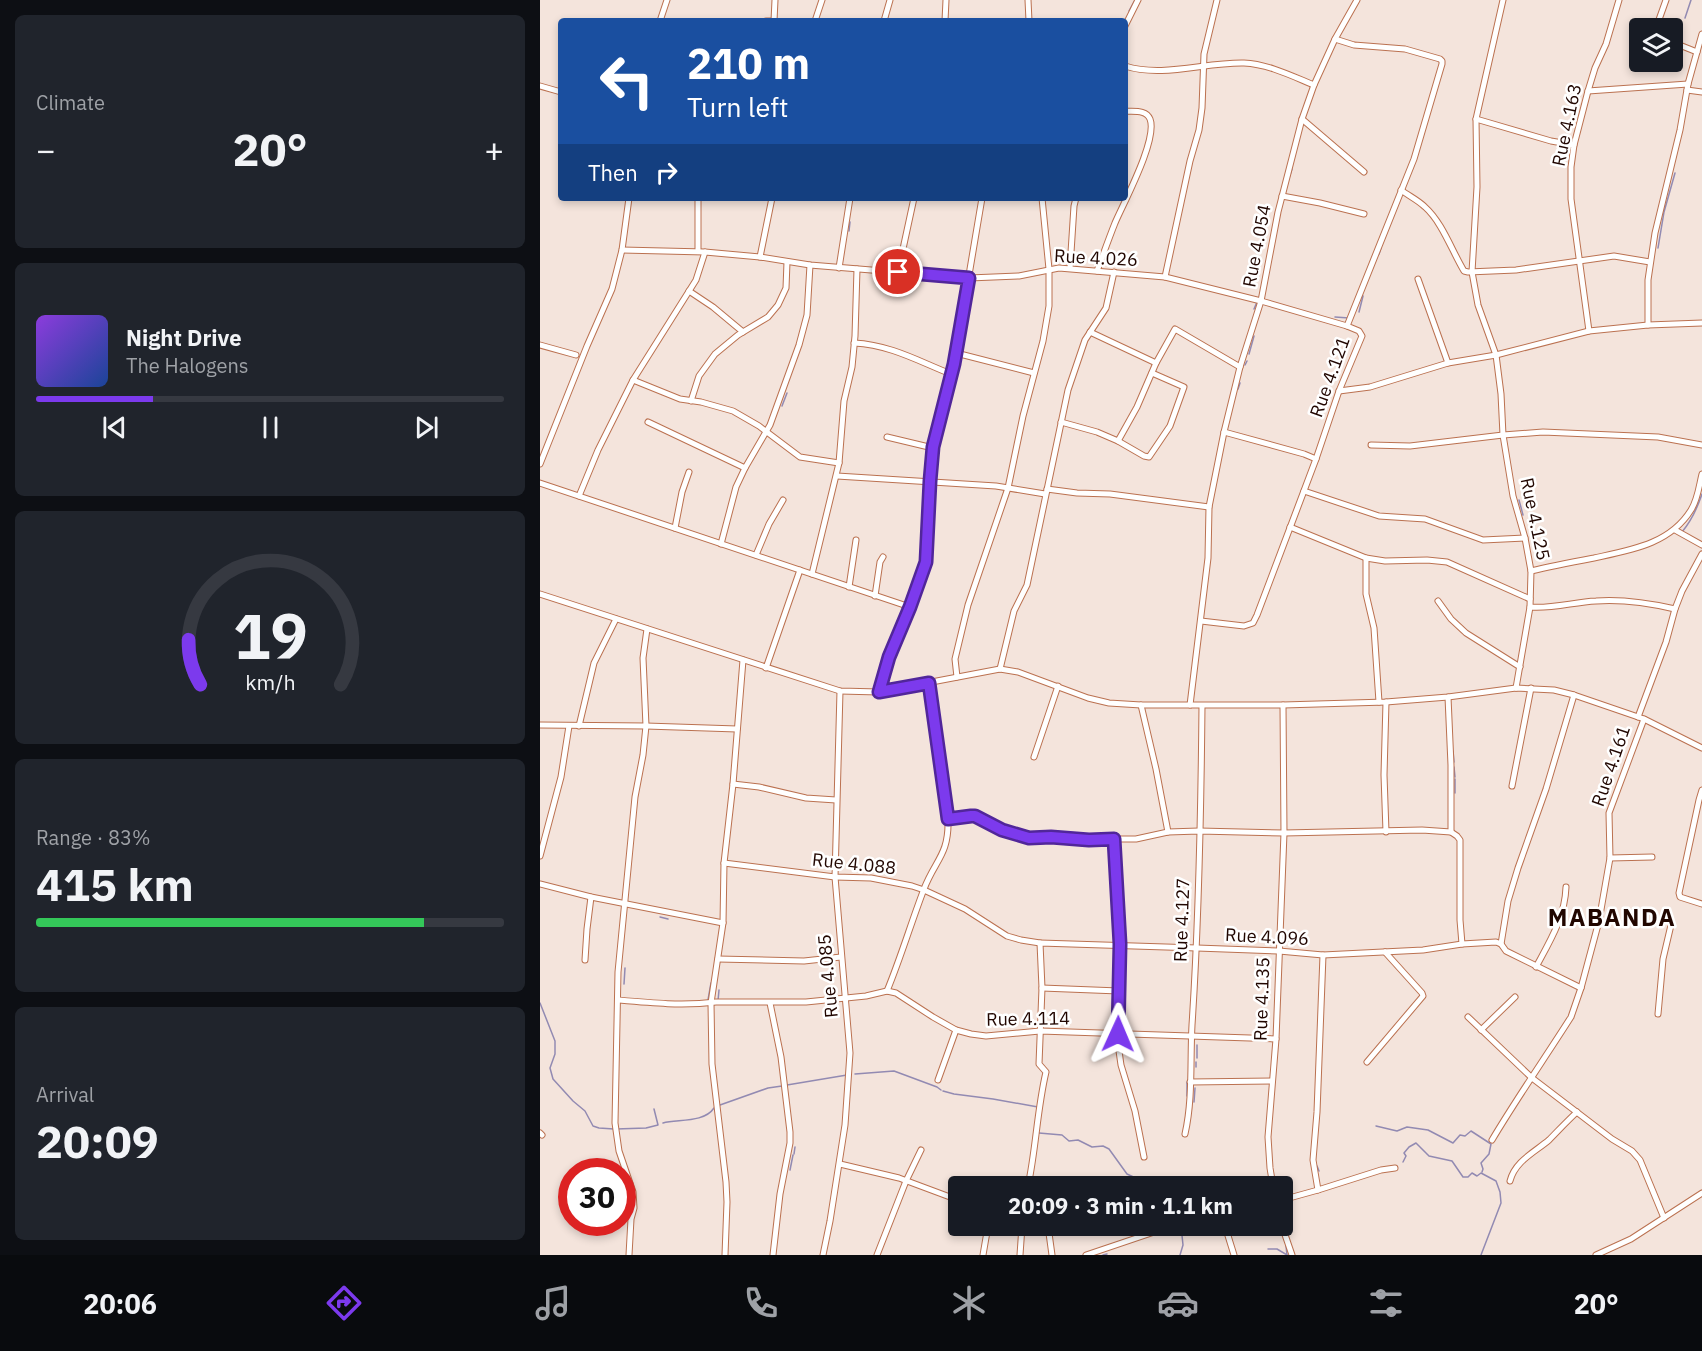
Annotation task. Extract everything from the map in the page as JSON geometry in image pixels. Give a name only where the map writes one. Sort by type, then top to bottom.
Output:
[{"type":"street","points":[[661,18],[667,0]]},
{"type":"street","points":[[774,18],[775,0]]},
{"type":"street","points":[[816,18],[822,0]]},
{"type":"street","points":[[885,18],[890,0]]},
{"type":"street","points":[[945,18],[946,0]]},
{"type":"street","points":[[1028,0],[1029,18]]},
{"type":"street","points":[[1128,20],[1138,0]]},
{"type":"street","points":[[1165,277],[1199,130],[1204,54],[1217,0]]},
{"type":"street","name":"Rue 4.054","points":[[1190,705],[1208,558],[1209,507],[1224,432],[1240,367],[1261,300],[1282,196],[1302,119],[1314,85],[1335,39],[1357,0]]},
{"type":"street","name":"Rue 4.125","points":[[1503,0],[1476,119],[1477,187],[1472,272],[1478,305],[1496,355],[1503,435],[1513,496],[1525,538],[1531,571],[1530,607],[1516,688]]},
{"type":"street","name":"Rue 4.163","points":[[1589,331],[1571,199],[1571,167],[1574,145],[1588,91],[1606,44],[1619,0]]},
{"type":"street","points":[[1660,18],[1666,0]]},
{"type":"street","points":[[1648,325],[1650,262],[1688,87],[1702,34]]},
{"type":"street","name":"Rue 4.121","points":[[1201,621],[1244,626],[1253,623],[1257,615],[1317,459],[1339,391],[1362,336],[1359,331],[1347,326],[1414,159],[1442,64],[1440,59],[1405,49],[1354,45],[1335,39]]},
{"type":"street","points":[[1683,46],[1697,52]]},
{"type":"street","points":[[1128,67],[1144,70],[1242,63],[1280,72],[1314,85]]},
{"type":"street","points":[[540,86],[558,91]]},
{"type":"street","points":[[1588,91],[1688,87],[1702,92]]},
{"type":"street","points":[[1128,111],[1149,116],[1151,132],[1141,168],[1128,195]]},
{"type":"street","points":[[1302,119],[1364,172]]},
{"type":"street","points":[[1476,119],[1540,138],[1574,145]]},
{"type":"street","points":[[1401,190],[1431,213],[1464,271],[1516,270],[1614,256],[1650,262]]},
{"type":"street","points":[[1282,196],[1364,214]]},
{"type":"street","points":[[540,464],[612,289],[622,250],[629,201]]},
{"type":"street","points":[[698,201],[698,251]]},
{"type":"street","points":[[760,257],[771,201]]},
{"type":"street","points":[[839,268],[850,201]]},
{"type":"street","points":[[898,272],[913,201]]},
{"type":"street","points":[[879,692],[889,657],[926,562],[933,447],[956,352],[982,201]]},
{"type":"street","points":[[957,677],[956,659],[968,605],[1008,488],[1049,306],[1049,269],[1042,201]]},
{"type":"street","points":[[1070,268],[1076,201]]},
{"type":"street","points":[[1097,271],[1125,201]]},
{"type":"street","name":"Rue 4.026","points":[[622,250],[698,251],[839,268],[969,278],[1019,276],[1049,269],[1070,268],[1165,277],[1261,300],[1347,326]]},
{"type":"street","points":[[579,496],[598,450],[633,380],[696,280],[705,252]]},
{"type":"street","points":[[691,401],[701,372],[723,346],[768,317],[778,306],[786,288],[787,262]]},
{"type":"street","points":[[721,544],[736,488],[767,431],[804,330],[809,300],[810,265]]},
{"type":"street","points":[[812,574],[839,463],[844,401],[852,368],[857,269]]},
{"type":"street","points":[[1000,669],[1014,611],[1027,585],[1068,390],[1085,340],[1106,308],[1114,272]]},
{"type":"street","points":[[1418,279],[1448,363]]},
{"type":"street","points":[[689,291],[743,332]]},
{"type":"street","points":[[1339,391],[1382,384],[1448,363],[1496,355],[1589,331],[1648,325],[1702,323]]},
{"type":"street","points":[[1118,441],[1173,331],[1177,329],[1240,367]]},
{"type":"street","points":[[1090,332],[1156,363]]},
{"type":"street","points":[[854,343],[885,347],[951,374]]},
{"type":"street","points":[[540,345],[576,355]]},
{"type":"street","points":[[956,352],[1034,373]]},
{"type":"street","points":[[1061,422],[1097,432],[1149,457],[1170,426],[1185,387],[1152,374]]},
{"type":"street","points":[[633,380],[680,399],[733,411],[767,431],[792,453],[800,457],[839,463]]},
{"type":"street","points":[[648,422],[745,468]]},
{"type":"street","points":[[1224,432],[1317,459]]},
{"type":"street","points":[[1371,446],[1410,446],[1503,435],[1552,432],[1658,437],[1702,445]]},
{"type":"street","points":[[886,436],[933,447]]},
{"type":"street","points":[[675,528],[682,492],[689,472]]},
{"type":"street","points":[[1531,571],[1628,551],[1655,542],[1675,530],[1692,508],[1697,498],[1702,474]]},
{"type":"street","points":[[837,476],[930,481],[1046,492],[1110,494],[1209,507]]},
{"type":"street","points":[[540,483],[910,607]]},
{"type":"street","points":[[1304,491],[1379,516],[1425,519],[1483,540],[1525,538]]},
{"type":"street","points":[[756,555],[769,524],[783,501]]},
{"type":"street","points":[[1290,527],[1366,558],[1385,561],[1447,562],[1530,599]]},
{"type":"street","points":[[1675,530],[1702,545]]},
{"type":"street","points":[[849,587],[856,540]]},
{"type":"street","name":"Rue 4.161","points":[[1492,1140],[1571,1017],[1599,921],[1610,858],[1609,813],[1675,609],[1702,554]]},
{"type":"street","points":[[875,596],[880,562],[883,557]]},
{"type":"street","points":[[1366,558],[1366,594],[1374,628],[1383,702],[1386,832]]},
{"type":"street","points":[[766,668],[800,570]]},
{"type":"street","points":[[540,594],[840,691],[879,692],[1000,669],[1018,672],[1088,698],[1109,703],[1141,705],[1383,702],[1531,688],[1575,694],[1641,718],[1702,748]]},
{"type":"street","points":[[1438,601],[1451,619],[1466,633],[1520,667]]},
{"type":"street","points":[[1530,607],[1552,607],[1598,601],[1647,602],[1675,609]]},
{"type":"street","points":[[579,726],[594,663],[616,619]]},
{"type":"street","points":[[629,1255],[634,1201],[615,1134],[618,972],[634,807],[646,726],[643,657],[647,629]]},
{"type":"street","points":[[725,1255],[727,1192],[712,1064],[711,1003],[723,923],[724,863],[743,660]]},
{"type":"street","points":[[618,1000],[680,1005],[806,1002],[866,996],[887,991],[924,890],[945,850],[948,819],[929,683]]},
{"type":"street","points":[[1034,757],[1058,686]]},
{"type":"street","points":[[1512,786],[1531,688]]},
{"type":"street","name":"Rue 4.085","points":[[823,1255],[840,1164],[850,1053],[835,877],[840,691]]},
{"type":"street","points":[[1575,694],[1546,789],[1511,890],[1501,944],[1506,951],[1581,988]]},
{"type":"street","points":[[1448,697],[1451,832]]},
{"type":"street","points":[[1141,705],[1168,832]]},
{"type":"street","name":"Rue 4.135","points":[[1271,1176],[1268,1137],[1276,1039],[1284,833],[1283,705]]},
{"type":"street","name":"Rue 4.127","points":[[1185,1134],[1189,1115],[1197,948],[1202,706]]},
{"type":"street","points":[[540,725],[737,729]]},
{"type":"street","points":[[540,856],[561,777],[569,726]]},
{"type":"street","points":[[733,784],[759,787],[806,798],[836,800]]},
{"type":"street","points":[[1702,790],[1679,893],[1684,899],[1702,904]]},
{"type":"street","points":[[948,819],[975,816],[1002,830],[1035,839],[1051,837],[1069,840],[1136,839],[1168,832],[1199,831],[1284,833],[1422,830],[1451,832],[1460,840],[1462,944]]},
{"type":"street","points":[[1114,839],[1120,944],[1118,1034],[1121,1065],[1135,1111],[1144,1157]]},
{"type":"street","points":[[1610,858],[1652,857]]},
{"type":"street","name":"Rue 4.088","points":[[724,863],[835,877],[871,878],[912,886],[965,909],[1007,936],[1040,943]]},
{"type":"street","points":[[540,884],[591,897],[723,923]]},
{"type":"street","points":[[1536,967],[1563,912],[1566,887]]},
{"type":"street","points":[[585,960],[591,897]]},
{"type":"street","points":[[1658,1014],[1663,959],[1671,925]]},
{"type":"street","name":"Rue 4.096","points":[[1040,943],[1120,944],[1323,955],[1424,950],[1490,942],[1501,944]]},
{"type":"street","points":[[1030,1176],[1046,1072],[1039,1064],[1042,988],[1040,943]]},
{"type":"street","points":[[1367,1062],[1423,996],[1385,952]]},
{"type":"street","points":[[1318,1190],[1313,1160],[1323,955]]},
{"type":"street","points":[[718,959],[795,961],[841,957]]},
{"type":"street","points":[[1042,988],[1119,990]]},
{"type":"street","name":"Rue 4.114","points":[[887,991],[896,993],[956,1030],[986,1036],[1040,1031],[1276,1039]]},
{"type":"street","points":[[1481,1030],[1515,997]]},
{"type":"street","points":[[770,1003],[781,1057],[790,1132],[773,1255]]},
{"type":"street","points":[[1468,1017],[1532,1078],[1612,1139],[1632,1151],[1640,1160],[1664,1218]]},
{"type":"street","points":[[938,1080],[956,1030]]},
{"type":"street","points":[[1190,1082],[1272,1081]]},
{"type":"street","points":[[1510,1181],[1516,1167],[1548,1141],[1576,1112]]},
{"type":"street","points":[[877,1255],[906,1180],[921,1150]]},
{"type":"street","points":[[840,1164],[906,1180],[948,1196]]},
{"type":"street","points":[[1293,1197],[1381,1170],[1395,1168]]},
{"type":"street","points":[[1596,1255],[1631,1239],[1702,1193]]},
{"type":"street","points":[[983,1255],[986,1236]]},
{"type":"street","points":[[1020,1255],[1021,1236]]},
{"type":"street","points":[[1049,1236],[1052,1255]]},
{"type":"street","points":[[1086,1255],[1142,1236]]},
{"type":"street","points":[[1228,1236],[1234,1255]]},
{"type":"street","points":[[1285,1236],[1292,1255]]},
{"type":"waterway","points":[[1129,11],[1135,0]]},
{"type":"waterway","points":[[1685,18],[1691,0]]},
{"type":"waterway","points":[[1289,178],[1292,169]]},
{"type":"waterway","points":[[1658,248],[1664,212],[1675,173]]},
{"type":"waterway","points":[[849,231],[850,222]]},
{"type":"waterway","points":[[1379,254],[1381,248]]},
{"type":"waterway","points":[[1359,312],[1363,296]]},
{"type":"waterway","points":[[1254,309],[1257,302]]},
{"type":"waterway","points":[[1335,317],[1349,318]]},
{"type":"waterway","points":[[1249,354],[1254,336]]},
{"type":"waterway","points":[[1245,365],[1247,361]]},
{"type":"waterway","points":[[1238,389],[1240,383]]},
{"type":"waterway","points":[[782,406],[787,393]]},
{"type":"waterway","points":[[1682,532],[1694,514],[1702,494]]},
{"type":"waterway","points":[[1519,500],[1523,515]]},
{"type":"waterway","points":[[1453,751],[1454,762]]},
{"type":"waterway","points":[[1454,767],[1455,777]]},
{"type":"waterway","points":[[1455,779],[1455,793]]},
{"type":"waterway","points":[[660,917],[668,919]]},
{"type":"waterway","points":[[624,984],[625,968]]},
{"type":"waterway","points":[[708,1000],[711,983]]},
{"type":"waterway","points":[[718,1001],[719,990]]},
{"type":"waterway","points":[[540,1003],[555,1041],[555,1054],[550,1068],[553,1079],[585,1111],[593,1126],[614,1129]]},
{"type":"waterway","points":[[1197,1045],[1197,1058]]},
{"type":"waterway","points":[[1196,1062],[1196,1067]]},
{"type":"waterway","points":[[855,1074],[894,1071],[941,1090]]},
{"type":"waterway","points":[[787,1085],[847,1075]]},
{"type":"waterway","points":[[1187,1082],[1187,1096]]},
{"type":"waterway","points":[[720,1105],[768,1088],[782,1086]]},
{"type":"waterway","points":[[1194,1102],[1195,1088]]},
{"type":"waterway","points":[[943,1091],[1038,1107]]},
{"type":"waterway","points":[[663,1123],[704,1116],[714,1108]]},
{"type":"waterway","points":[[616,1129],[646,1128],[658,1125],[654,1109]]},
{"type":"waterway","points":[[1376,1126],[1397,1131],[1407,1127],[1428,1130],[1453,1143],[1460,1135],[1465,1136],[1471,1131],[1491,1144],[1489,1154],[1481,1163],[1482,1172]]},
{"type":"waterway","points":[[1039,1133],[1062,1135],[1069,1141],[1078,1140],[1092,1147],[1103,1146],[1109,1149],[1127,1174],[1131,1176]]},
{"type":"waterway","points":[[1403,1162],[1406,1156],[1404,1153],[1416,1143],[1429,1156],[1452,1161],[1463,1177],[1468,1177],[1472,1173],[1477,1176],[1481,1173],[1496,1181],[1501,1203],[1481,1255]]},
{"type":"waterway","points":[[794,1154],[795,1147]]},
{"type":"waterway","points":[[790,1170],[793,1155]]},
{"type":"waterway","points":[[1317,1166],[1319,1171]]},
{"type":"waterway","points":[[1180,1255],[1183,1245],[1182,1236]]},
{"type":"waterway","points":[[1286,1246],[1287,1255]]},
{"type":"waterway","points":[[1268,1249],[1277,1249],[1287,1255]]},
{"type":"waterway","points":[[1103,1255],[1107,1254]]},
{"type":"district","name":"MABANDA","points":[[1612,918]]},
{"type":"route","points":[[898,272],[969,278],[954,364],[933,447],[926,562],[889,657],[879,692],[929,683],[948,819],[975,816],[1002,830],[1035,839],[1051,837],[1069,840],[1114,839],[1120,944],[1118,1034]]}]
